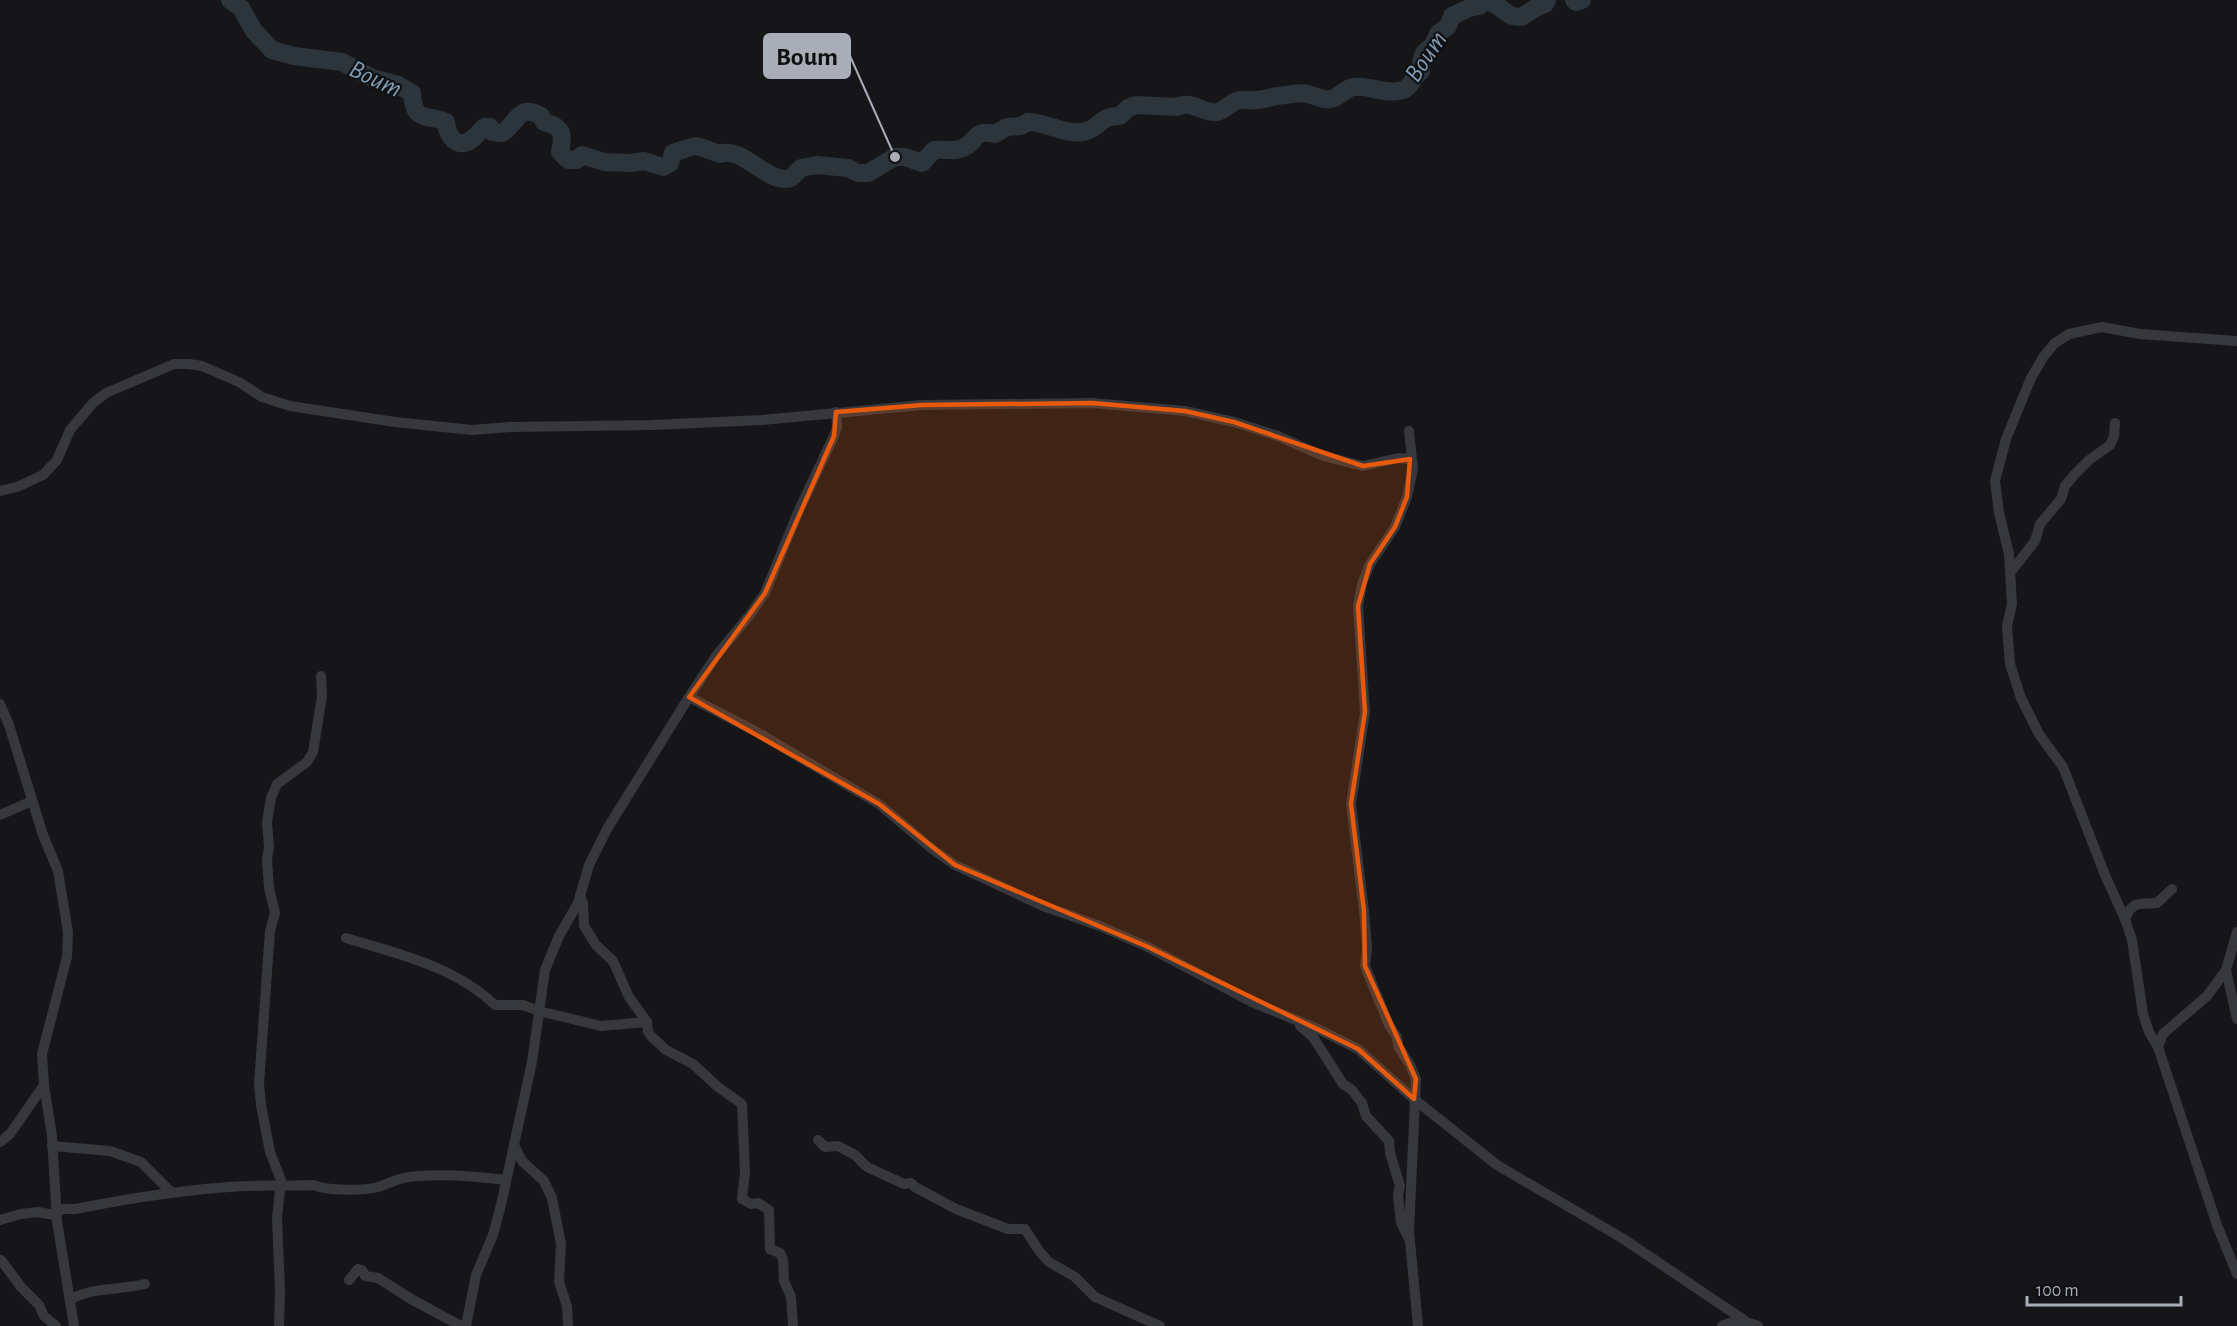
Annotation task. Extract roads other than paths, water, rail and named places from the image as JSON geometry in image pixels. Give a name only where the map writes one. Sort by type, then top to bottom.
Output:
[{"type":"street","points":[[2237,341],[2140,334],[2102,327],[2069,334],[2055,343],[2044,356],[2022,397],[2006,439],[1995,481],[1999,513],[2009,554],[2012,604],[2007,626],[2007,644],[2010,664],[2017,686],[2039,734],[2063,767],[2105,875],[2125,919],[2132,940],[2143,1014],[2149,1032],[2158,1047],[2217,1225],[2237,1274]]},
{"type":"street","points":[[0,491],[17,487],[43,475],[57,460],[70,430],[93,403],[106,393],[174,364],[202,366],[238,382],[262,397],[290,406],[395,422],[472,430],[762,420],[815,417],[836,412],[922,405],[1092,403],[1185,411],[1234,422],[1278,436],[1323,456],[1363,466],[1398,458],[1410,459]]},
{"type":"street","points":[[466,1326],[476,1275],[493,1235],[514,1145],[532,1062],[545,970],[559,936],[580,896],[589,865],[607,829],[688,697],[716,656],[765,594],[834,436],[837,427],[836,412]]},
{"type":"street","points":[[2010,573],[2035,541],[2040,524],[2061,499],[2066,486],[2075,474],[2089,460],[2110,445],[2114,436],[2115,423]]},
{"type":"street","points":[[1409,431],[1410,459],[1413,469],[1407,497],[1395,527],[1370,564],[1362,584],[1358,606],[1365,712],[1351,804],[1364,911],[1367,948],[1365,966],[1384,1014],[1397,1037],[1398,1046],[1416,1079],[1410,1239],[1418,1326]]},
{"type":"street","points":[[279,1326],[277,1218],[281,1186],[270,1152],[259,1084],[270,931],[274,913],[269,888],[267,822],[271,798],[278,784],[307,762],[313,752],[322,696],[321,676]]},
{"type":"street","points":[[688,697],[755,731],[879,804],[956,866],[1043,906],[1100,926],[1148,947],[1252,1002],[1318,1029],[1358,1049],[1414,1099],[1497,1165],[1622,1238],[1744,1320],[1758,1326]]},
{"type":"street","points":[[0,704],[9,725],[43,835],[58,871],[68,932],[67,957],[42,1054],[52,1146],[56,1213],[74,1326]]},
{"type":"street","points":[[0,815],[32,801]]},
{"type":"street","points":[[2125,919],[2128,912],[2136,905],[2143,902],[2157,903],[2172,889]]},
{"type":"street","points":[[580,896],[584,903],[584,926],[596,945],[601,947],[614,961],[629,997],[647,1022],[648,1032],[666,1050],[693,1064],[742,1104],[745,1172],[742,1199],[750,1204],[758,1203],[769,1210],[770,1249],[780,1252],[783,1260],[784,1281],[791,1297],[793,1326]]},
{"type":"street","points":[[2158,1047],[2163,1034],[2207,996],[2226,970],[2237,932]]},
{"type":"street","points":[[346,938],[414,959],[455,976],[481,992],[495,1005],[523,1005],[601,1026],[647,1022]]},
{"type":"street","points":[[2226,970],[2237,1019]]},
{"type":"street","points":[[1287,1016],[1313,1037],[1343,1084],[1362,1103],[1366,1116],[1389,1141],[1390,1153],[1400,1185],[1398,1195],[1401,1223],[1405,1234],[1410,1239]]},
{"type":"street","points":[[0,1142],[10,1134],[44,1085]]},
{"type":"street","points":[[818,1140],[825,1147],[838,1146],[855,1155],[867,1167],[904,1185],[911,1183],[956,1209],[1008,1229],[1025,1229],[1049,1262],[1075,1277],[1095,1298],[1160,1326]]},
{"type":"street","points":[[514,1145],[522,1161],[544,1180],[552,1198],[561,1244],[559,1282],[567,1305],[568,1326]]},
{"type":"street","points":[[52,1146],[110,1151],[141,1162],[171,1192]]},
{"type":"street","points":[[0,1220],[38,1212],[54,1215],[62,1209],[75,1209],[171,1192],[247,1186],[314,1185],[322,1189],[367,1189],[406,1177],[424,1175],[506,1180]]},
{"type":"street","points":[[1,1260],[21,1287],[39,1305],[44,1316],[56,1326]]},
{"type":"street","points":[[349,1280],[358,1269],[362,1270],[365,1276],[378,1278],[461,1326]]},
{"type":"street","points":[[70,1300],[88,1293],[145,1284]]},
{"type":"street","points":[[1720,1304],[1723,1325],[1744,1320]]},
{"type":"waterway","name":"Boum","points":[[230,0],[241,8],[254,31],[272,50],[294,56],[342,62],[372,78],[398,85],[412,93],[413,103],[418,113],[446,122],[450,136],[457,142],[466,143],[485,127],[490,127],[493,132],[502,133],[519,116],[527,112],[541,116],[544,122],[555,126],[561,132],[560,152],[568,160],[577,160],[582,155],[604,162],[644,161],[663,167],[670,163],[673,153],[697,146],[720,154],[736,155],[778,178],[786,179],[793,177],[801,168],[817,165],[848,168],[858,173],[868,173],[895,157],[905,157],[922,163],[934,150],[960,149],[968,145],[979,134],[995,134],[1007,127],[1021,126],[1028,122],[1069,132],[1083,132],[1094,128],[1107,118],[1120,116],[1128,108],[1136,105],[1177,107],[1187,105],[1217,112],[1238,100],[1259,100],[1297,93],[1328,99],[1354,87],[1399,91],[1407,88],[1421,71],[1424,53],[1433,45],[1438,34],[1448,26],[1452,16],[1479,6],[1480,2],[1487,2],[1509,14],[1521,17],[1545,4],[1547,0]]},
{"type":"waterway","name":"Boum","points":[[1574,0],[1576,2],[1582,0]]},
{"type":"place","name":"Boum","points":[[895,157]]}]
